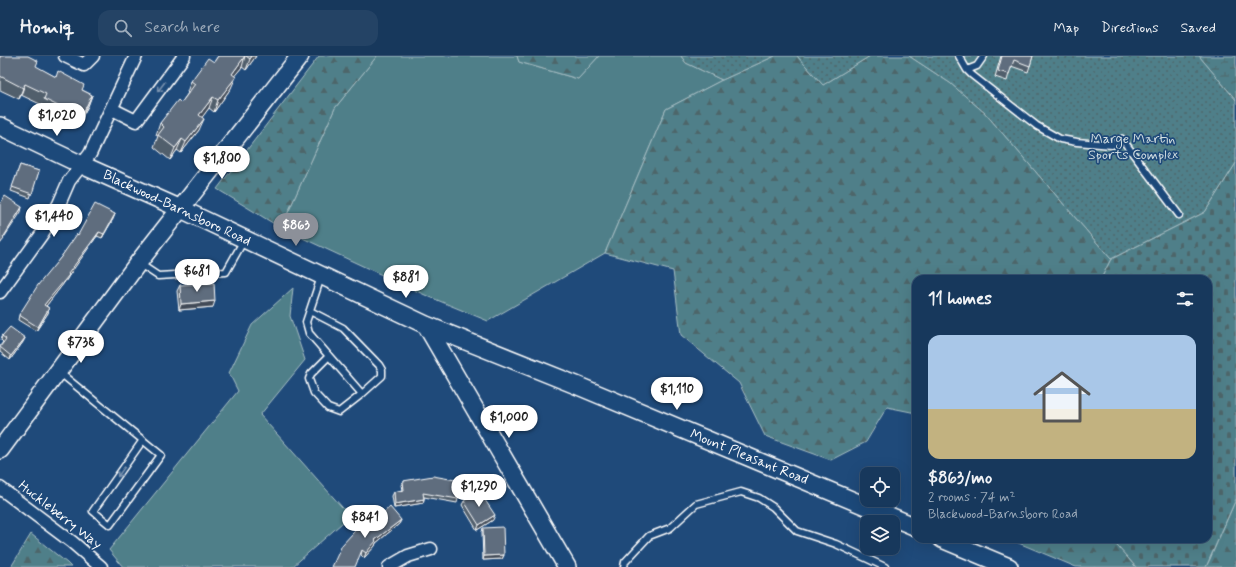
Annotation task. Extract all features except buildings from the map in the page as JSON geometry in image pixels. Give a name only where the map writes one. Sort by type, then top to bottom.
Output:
[{"type":"main road","points":[[0,450],[138,263],[300,56]]},
{"type":"main road","name":"Blackwood-Barnsboro Road","points":[[0,126],[82,165],[181,209],[426,325]]},
{"type":"main road","points":[[426,325],[567,567]]},
{"type":"main road","name":"Mount Pleasant Road","points":[[426,325],[612,400],[912,525]]},
{"type":"main road","points":[[952,543],[1009,567]]},
{"type":"street","points":[[65,56],[84,65],[93,56]]},
{"type":"street","points":[[112,109],[136,121],[184,56]]},
{"type":"street","points":[[0,292],[42,234],[59,204],[69,181],[90,154],[112,109],[130,58]]},
{"type":"street","name":"Huckleberry Way","points":[[0,488],[81,549],[101,567]]},
{"type":"street","points":[[389,567],[408,556],[431,549]]},
{"type":"lane","points":[[959,56],[967,70],[1037,126],[1060,139],[1095,144],[1112,144],[1122,139],[1179,215]]},
{"type":"lane","points":[[967,70],[977,66],[984,56]]},
{"type":"lane","points":[[138,263],[158,276],[226,272],[244,239]]},
{"type":"lane","points":[[321,276],[306,322],[309,333],[362,394]]},
{"type":"lane","points":[[310,311],[343,328],[379,365],[382,370],[382,376],[339,412],[328,408],[314,393],[309,379],[311,374],[330,356]]},
{"type":"lane","points":[[58,371],[143,440],[161,455],[110,525],[93,511],[143,440]]},
{"type":"lane","points":[[624,567],[625,562],[649,536],[670,528],[696,504],[741,492],[759,498],[773,507],[797,530],[836,544],[885,567]]},
{"type":"green space","points":[[319,56],[377,56],[335,108],[281,228],[217,189]]},
{"type":"green space","points":[[377,56],[517,56],[519,62],[578,79],[599,56],[681,56],[686,63],[722,80],[666,109],[605,253],[488,321],[425,295],[281,228],[335,108]]},
{"type":"green space","points":[[517,56],[599,56],[578,79],[519,62]]},
{"type":"green space","points":[[681,56],[775,56],[722,80],[686,63]]},
{"type":"green space","points":[[775,56],[797,56],[823,85],[870,56],[909,56],[950,83],[985,113],[1111,259],[1103,275],[912,275],[912,412],[887,407],[866,442],[831,460],[765,436],[739,383],[681,335],[673,271],[605,253],[666,109],[722,80]]},
{"type":"green space","points":[[797,56],[870,56],[823,85]]},
{"type":"green space","name":"Marge Martin Sports Complex","points":[[909,56],[1199,56],[1236,100],[1236,163],[1205,212],[1111,259],[985,113],[950,83]]},
{"type":"green space","points":[[1199,56],[1236,56],[1236,100]]},
{"type":"green space","points":[[1236,163],[1236,499],[1206,567],[1136,567],[1115,543],[1212,543],[1212,275],[1103,275],[1111,259],[1205,212]]},
{"type":"green space","points":[[293,288],[290,316],[305,360],[260,415],[350,516],[292,567],[123,567],[109,550],[238,391],[229,373],[252,325]]},
{"type":"green space","points":[[1236,499],[1236,567],[1206,567],[1210,559]]},
{"type":"green space","points":[[31,534],[67,563],[71,567],[11,567]]},
{"type":"green space","points":[[1019,543],[1115,543],[1136,567],[1076,567]]}]
